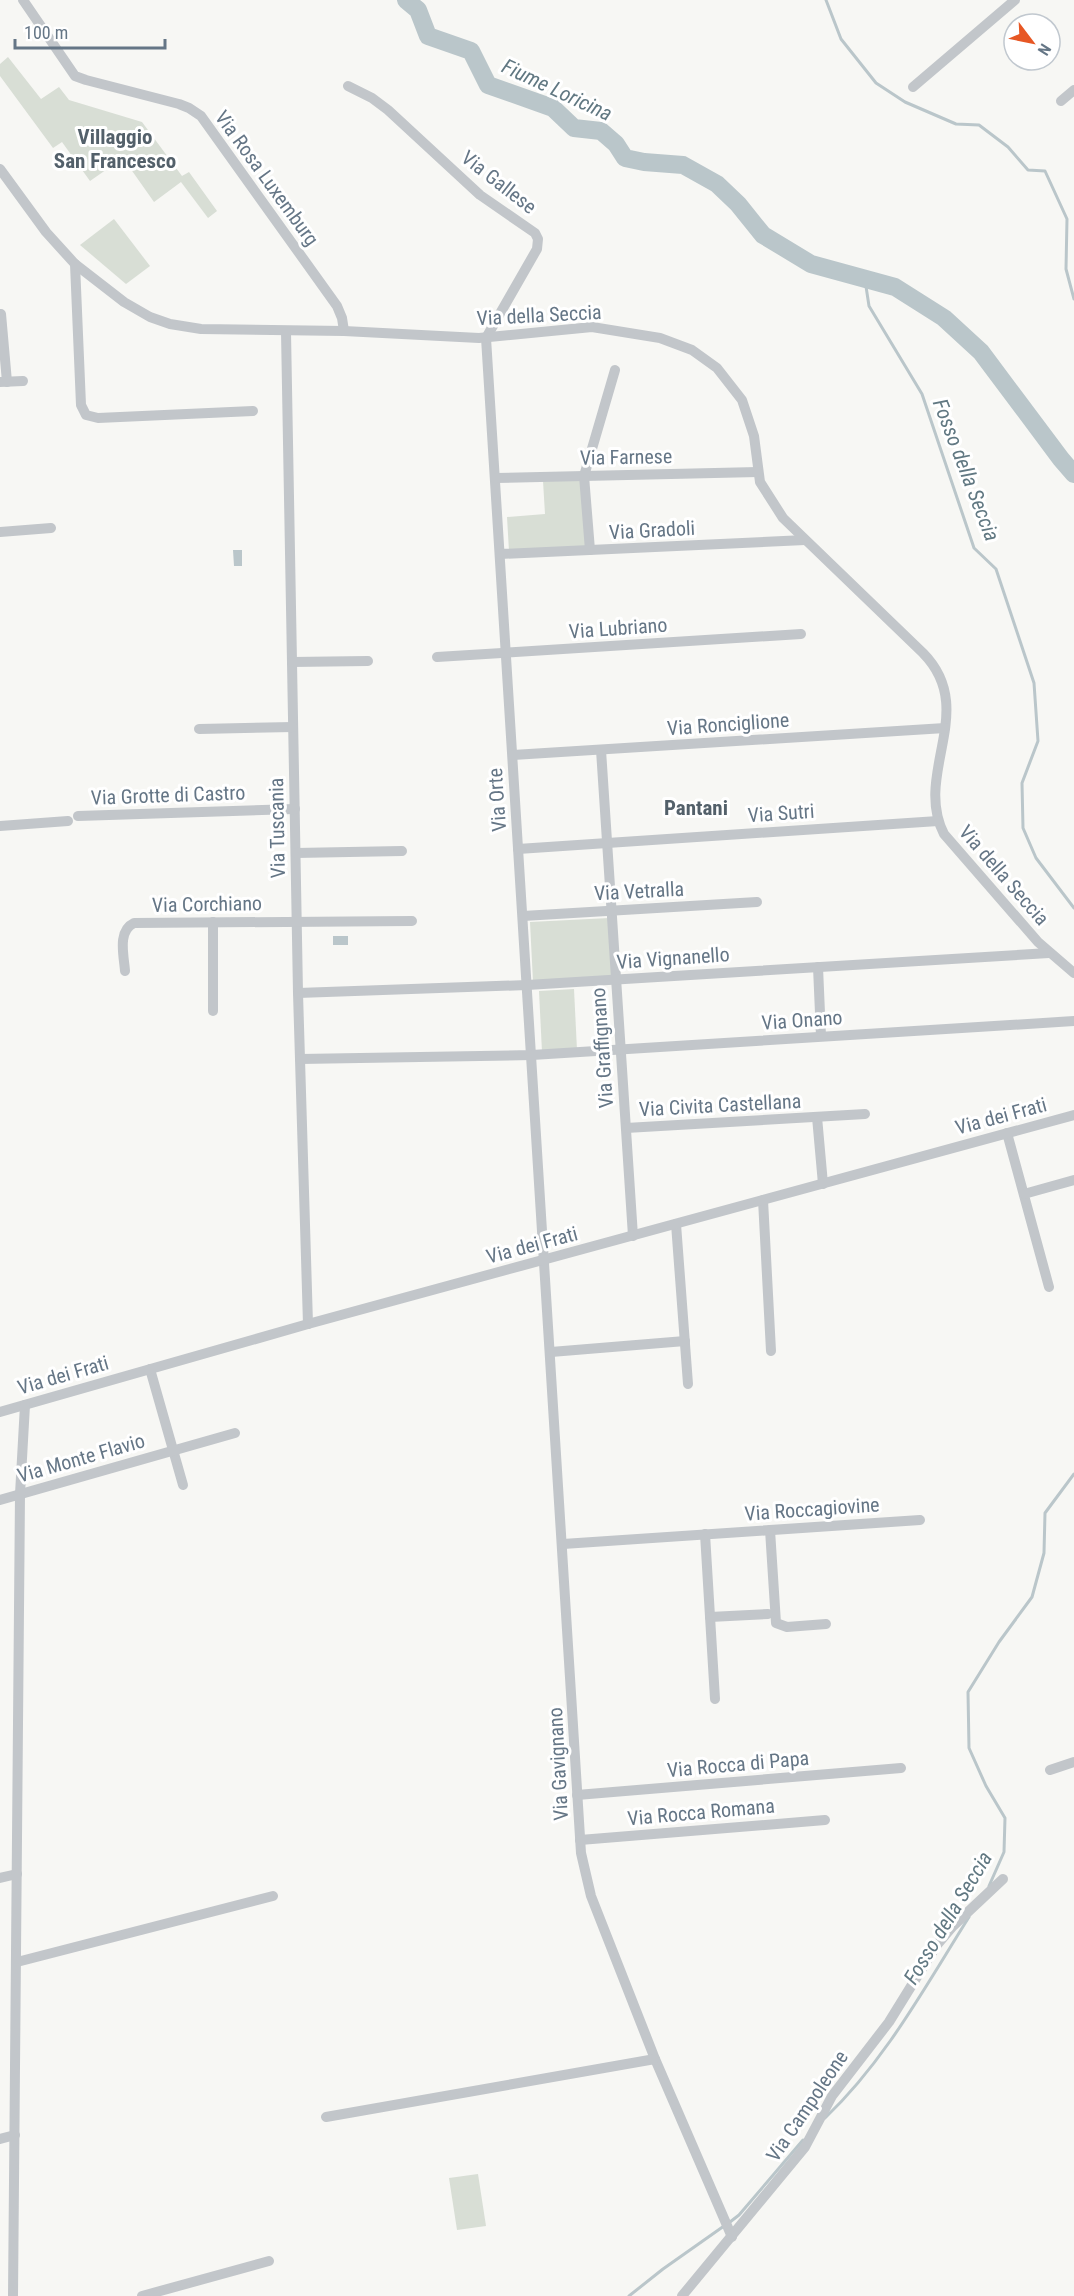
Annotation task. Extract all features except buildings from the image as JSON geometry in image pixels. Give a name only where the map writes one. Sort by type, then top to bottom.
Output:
[{"type":"street","name":"Via Rosa Luxemburg","points":[[23,0],[75,75],[84,80],[183,105],[201,116],[337,306],[344,331]]},
{"type":"street","points":[[913,87],[1015,0]]},
{"type":"street","name":"Via Gallese","points":[[348,86],[372,98],[388,110],[480,195],[537,236],[537,249],[486,338]]},
{"type":"street","points":[[1061,101],[1074,90]]},
{"type":"street","name":"Via della Seccia","points":[[0,169],[46,232],[75,264],[124,302],[170,324],[198,329],[344,331],[486,338],[592,327],[646,334],[687,347],[703,356],[717,368],[741,400],[754,436],[758,472],[762,485],[778,512],[935,666],[942,678],[945,690],[945,728],[936,788],[938,821],[950,844],[1049,953],[1074,973]]},
{"type":"street","points":[[75,264],[81,405],[86,415],[98,418],[253,411]]},
{"type":"street","points":[[1,314],[3,382],[23,381]]},
{"type":"street","name":"Via Tuscania","points":[[286,332],[298,993],[308,1324]]},
{"type":"street","name":"Via Orte","points":[[486,338],[545,1260]]},
{"type":"street","points":[[590,550],[584,476],[615,370]]},
{"type":"street","name":"Via Farnese","points":[[495,478],[758,472]]},
{"type":"street","points":[[0,532],[51,528]]},
{"type":"street","name":"Via Gradoli","points":[[500,554],[805,540]]},
{"type":"street","name":"Via Lubriano","points":[[436,657],[801,634]]},
{"type":"street","points":[[292,662],[368,661]]},
{"type":"street","points":[[199,729],[293,727]]},
{"type":"street","name":"Via Ronciglione","points":[[513,755],[945,728]]},
{"type":"street","name":"Via Graffignano","points":[[601,750],[633,1236]]},
{"type":"street","name":"Via Grotte di Castro","points":[[0,826],[73,818],[295,809]]},
{"type":"street","name":"Via Sutri","points":[[519,849],[938,821]]},
{"type":"street","points":[[296,853],[402,851]]},
{"type":"street","name":"Via Vetralla","points":[[523,916],[757,902]]},
{"type":"street","name":"Via Corchiano","points":[[125,971],[123,938],[129,926],[136,923],[412,921]]},
{"type":"street","points":[[213,922],[213,1011]]},
{"type":"street","name":"Via Vignanello","points":[[298,993],[527,985],[1049,953]]},
{"type":"street","points":[[818,967],[821,1036]]},
{"type":"street","name":"Via Onano","points":[[300,1059],[621,1051],[1074,1021]]},
{"type":"street","name":"Via Civita Castellana","points":[[626,1128],[865,1114]]},
{"type":"street","name":"Via dei Frati","points":[[0,1412],[308,1324],[1074,1115]]},
{"type":"street","name":"Via Civita Castellana","points":[[817,1117],[823,1184]]},
{"type":"street","points":[[1007,1133],[1049,1287]]},
{"type":"street","points":[[1024,1194],[1074,1180]]},
{"type":"street","points":[[763,1200],[771,1351]]},
{"type":"street","points":[[676,1224],[688,1384]]},
{"type":"street","name":"Via Gavignano","points":[[545,1260],[577,1795],[584,1873],[655,2059],[732,2237]]},
{"type":"street","points":[[551,1352],[685,1341]]},
{"type":"street","name":"Via Monte Flavio","points":[[150,1369],[183,1485]]},
{"type":"street","points":[[13,2296],[20,1494],[25,1405]]},
{"type":"street","name":"Via Monte Flavio","points":[[0,1500],[235,1433]]},
{"type":"street","name":"Via Roccagiovine","points":[[563,1544],[920,1520]]},
{"type":"street","points":[[770,1530],[776,1623],[787,1627],[826,1624]]},
{"type":"street","points":[[705,1534],[715,1699]]},
{"type":"street","points":[[710,1617],[768,1614]]},
{"type":"street","points":[[1050,1770],[1074,1762]]},
{"type":"street","name":"Via Rocca di Papa","points":[[577,1795],[901,1768]]},
{"type":"street","name":"Via Rocca Romana","points":[[580,1840],[825,1820]]},
{"type":"street","points":[[0,1878],[17,1874]]},
{"type":"street","name":"Via Campoleone","points":[[682,2296],[811,2137],[838,2087],[891,2018],[936,1946],[1003,1879]]},
{"type":"street","points":[[16,1962],[273,1896]]},
{"type":"street","points":[[326,2117],[655,2059]]},
{"type":"street","points":[[0,2139],[15,2135]]},
{"type":"street","points":[[142,2296],[269,2261]]},
{"type":"shaded area","points":[[8,57],[41,99],[59,87],[69,100],[142,122],[182,176],[189,172],[217,211],[208,218],[181,182],[154,202],[123,158],[90,181],[62,142],[53,148],[0,76],[0,64]]},
{"type":"shaded area","points":[[114,219],[150,266],[126,284],[80,245]]},
{"type":"shaded area","points":[[583,478],[587,546],[509,551],[507,517],[545,514],[543,481]]},
{"type":"shaded area","points":[[233,550],[242,550],[242,566],[234,566]]},
{"type":"shaded area","points":[[609,918],[612,978],[533,982],[530,922]]},
{"type":"shaded area","points":[[333,936],[348,936],[348,945],[333,945]]},
{"type":"shaded area","points":[[574,989],[577,1050],[542,1052],[539,991]]},
{"type":"shaded area","points":[[478,2174],[486,2226],[457,2230],[449,2178]]},
{"type":"waterway","name":"Fiume Loricina","points":[[406,0],[418,10],[428,36],[471,51],[488,85],[553,108],[574,128],[601,131],[616,144],[625,158],[683,165],[717,184],[738,204],[763,235],[811,264],[895,287],[944,318],[981,352],[1074,474]]},
{"type":"waterway","points":[[826,0],[841,39],[876,83],[905,102],[956,124],[979,125],[1008,147],[1028,170],[1045,171],[1067,219],[1066,269],[1074,299]]},
{"type":"waterway","name":"Fosso della Seccia","points":[[865,280],[869,306],[922,394],[974,548],[996,569],[1034,683],[1038,741],[1022,783],[1023,828],[1036,858],[1074,908]]},
{"type":"waterway","name":"Fosso della Seccia","points":[[989,1886],[1004,1852],[1005,1818],[986,1786],[969,1748],[968,1692],[999,1642],[1032,1597],[1044,1553],[1045,1513],[1074,1474]]},
{"type":"waterway","name":"Fosso della Seccia","points":[[825,2118],[847,2096],[885,2048],[969,1917]]},
{"type":"waterway","name":"Fosso della Seccia","points":[[730,2222],[739,2215],[803,2140]]},
{"type":"waterway","name":"Fosso della Seccia","points":[[629,2296],[724,2226]]},
{"type":"district","name":"Villaggio San Francesco","points":[[115,149]]},
{"type":"district","name":"Pantani","points":[[696,808]]}]
